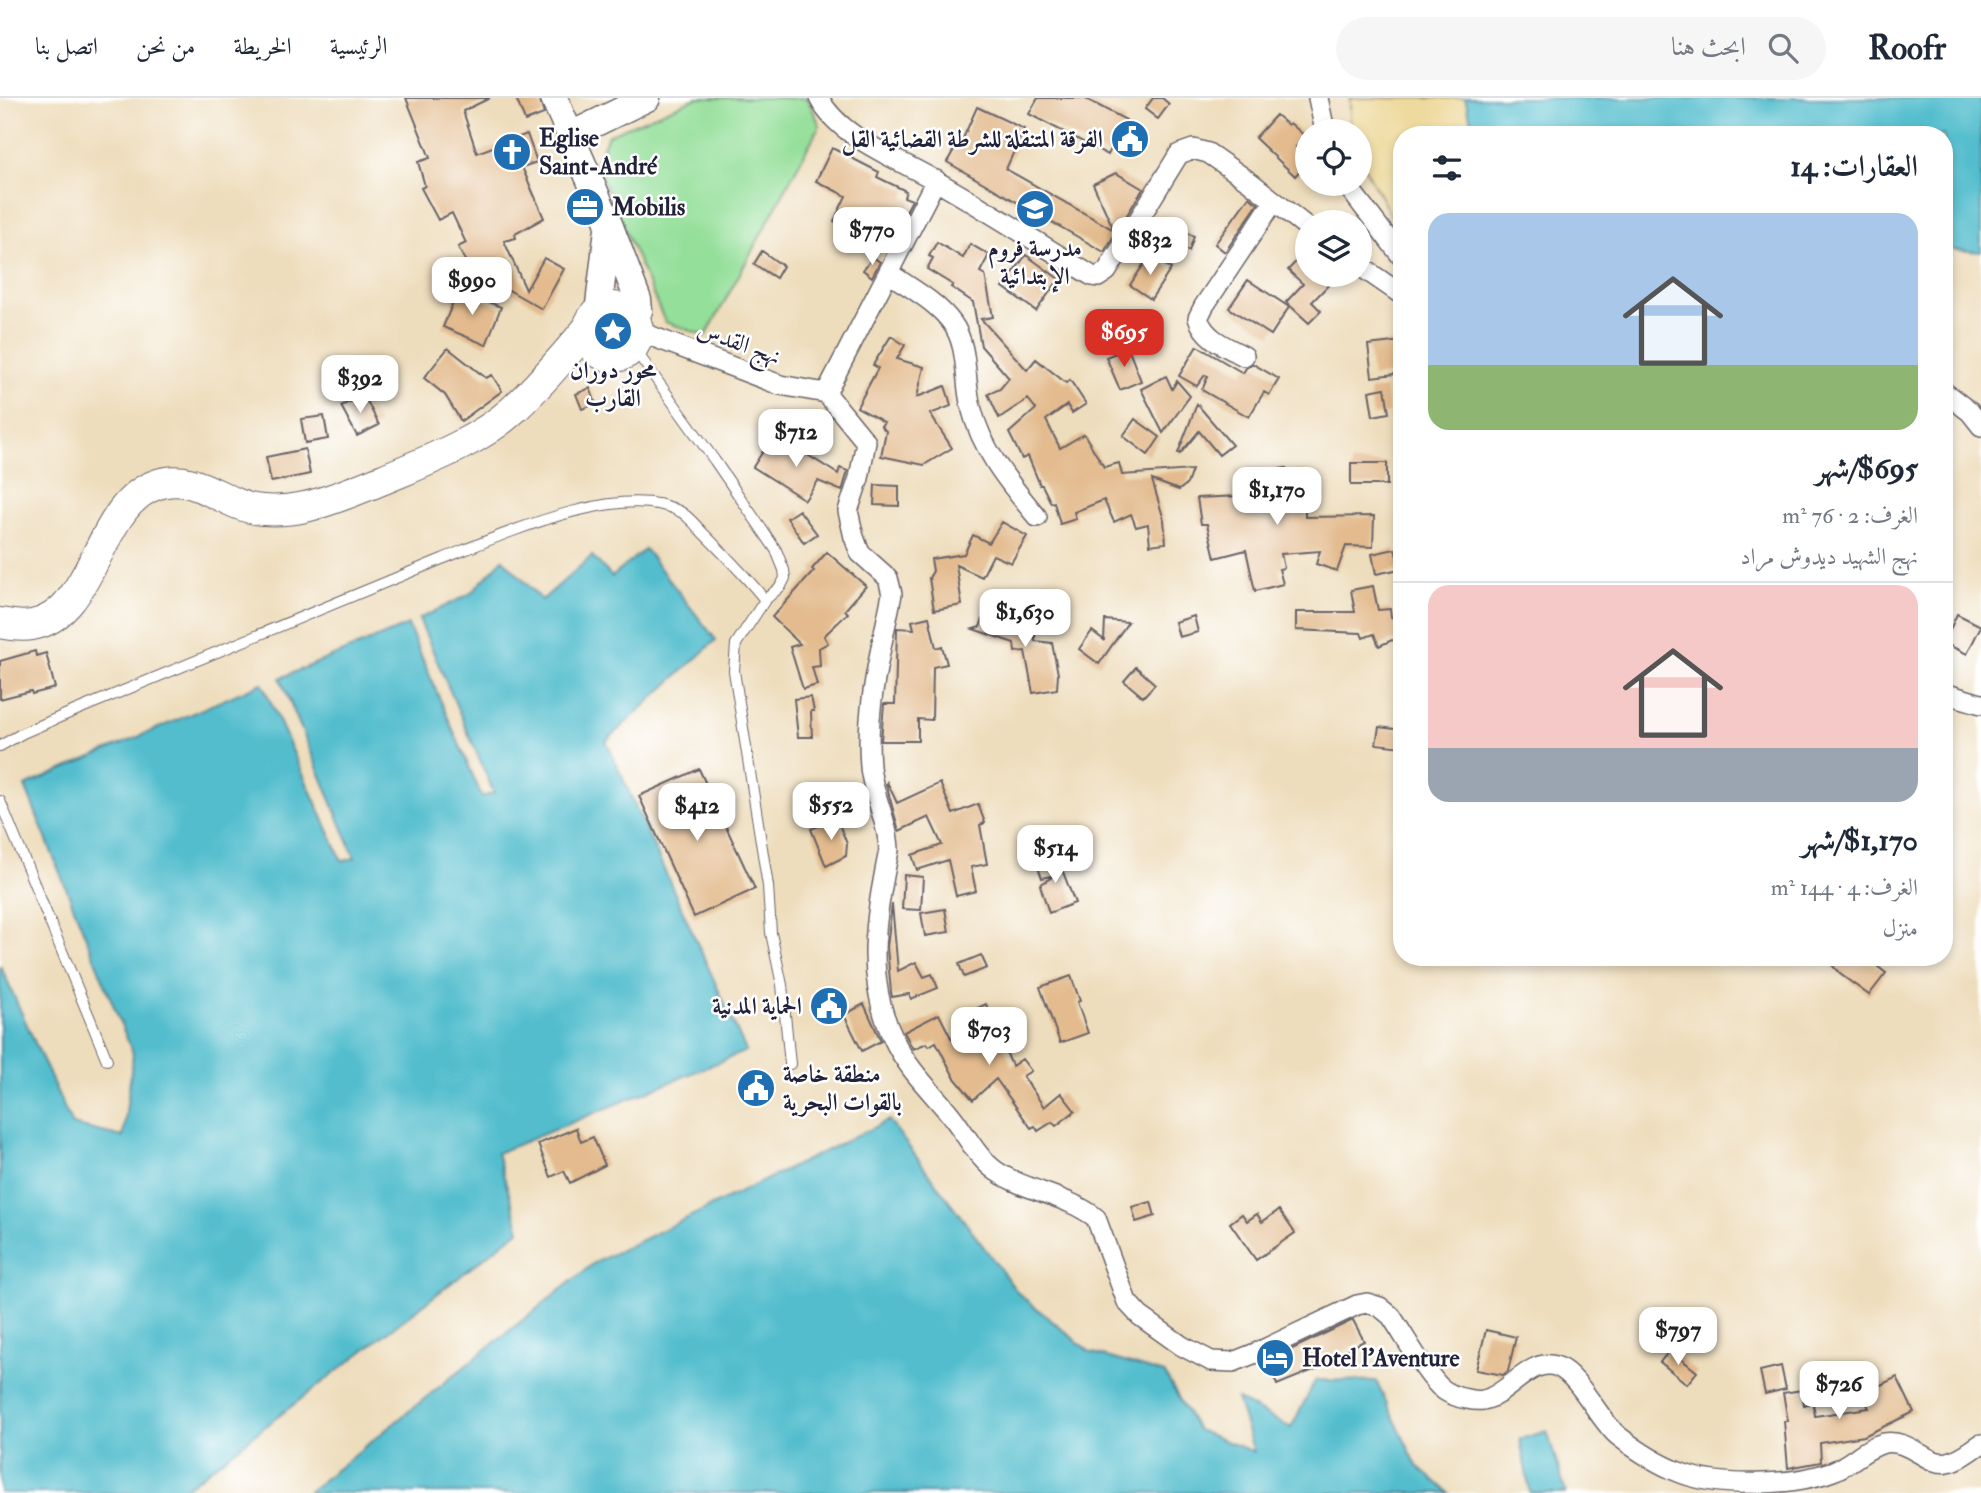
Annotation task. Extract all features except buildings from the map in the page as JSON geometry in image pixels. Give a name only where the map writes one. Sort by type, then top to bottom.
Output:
[{"type":"main road","points":[[554,98],[572,135],[609,224],[638,300],[639,311],[629,338],[603,355],[591,344],[609,224]]},
{"type":"main road","points":[[572,135],[647,98]]},
{"type":"main road","points":[[0,624],[32,625],[61,610],[87,575],[128,502],[143,490],[159,483],[182,480],[243,508],[304,508],[347,494],[414,466],[483,433],[514,409],[547,377],[594,320],[613,307],[628,312],[629,338]]},
{"type":"main road","points":[[547,377],[629,338]]},
{"type":"street","points":[[819,98],[832,118],[882,152],[936,180],[1092,276],[1098,277],[1107,271],[1179,154],[1186,150],[1208,153],[1295,218]]},
{"type":"street","points":[[1318,98],[1322,119]]},
{"type":"street","points":[[936,180],[826,393],[866,442],[859,478],[848,512],[860,552],[888,578],[892,594],[869,711],[870,768],[889,836],[874,935],[877,980],[884,1015],[895,1043],[910,1066],[961,1127],[983,1161],[1014,1181],[1085,1209],[1096,1218],[1127,1302],[1140,1316],[1182,1346],[1210,1361],[1233,1362],[1343,1310],[1367,1303],[1380,1307],[1391,1316],[1440,1388],[1458,1398],[1484,1401],[1541,1366],[1554,1365],[1562,1368],[1616,1433],[1682,1473],[1749,1484],[1801,1479],[1832,1472],[1865,1451],[1885,1443],[1900,1443],[1936,1462],[1946,1463],[1981,1444]]},
{"type":"street","points":[[1355,196],[1393,245]]},
{"type":"street","points":[[1244,356],[1216,342],[1201,329],[1198,318],[1274,201]]},
{"type":"street","points":[[889,274],[928,301],[953,324],[964,357],[970,406],[979,433],[992,458],[1037,517]]},
{"type":"street","points":[[1372,274],[1393,289]]},
{"type":"street","name":"نهج القدس","points":[[629,338],[780,385],[826,393]]},
{"type":"street","points":[[1953,399],[1970,412],[1981,426]]},
{"type":"street","points":[[1953,696],[1981,704]]},
{"type":"lane","points":[[629,338],[776,550],[785,578],[781,586],[765,600],[736,644],[734,671],[768,886],[771,933],[782,985],[790,1064]]},
{"type":"lane","points":[[0,746],[60,717],[486,542],[565,515],[611,503],[652,502],[681,512],[744,574],[765,600]]},
{"type":"lane","points":[[0,801],[107,1060]]},
{"type":"green space","points":[[696,98],[807,98],[820,125],[706,336],[665,322],[596,164],[608,135]]},
{"type":"sand","points":[[1350,98],[1465,98],[1473,126],[1393,126],[1393,219],[1372,181],[1372,119],[1350,119]]},
{"type":"water","points":[[1465,98],[1981,98],[1981,252],[1953,250],[1953,126],[1473,126]]},
{"type":"water","points":[[645,549],[716,640],[606,741],[746,1051],[497,1153],[520,1230],[179,1493],[0,1493],[0,965],[72,1125],[123,1137],[133,1054],[25,786],[262,683],[342,861],[355,858],[280,678],[408,625],[482,797],[494,793],[419,619],[470,594],[503,559],[542,600],[592,556],[612,577]]},
{"type":"water","points":[[889,1120],[1018,1293],[1090,1352],[1165,1374],[1197,1430],[1254,1452],[1237,1399],[1291,1428],[1316,1380],[1376,1381],[1417,1466],[1449,1493],[307,1493],[594,1263]]},
{"type":"water","points":[[1547,1431],[1566,1493],[1530,1493],[1520,1439]]},
{"type":"place","name":"الفرقة المتنقلة للشرطة القضائية القل","points":[[1130,139]]},
{"type":"place","name":"Eglise Saint-André","points":[[512,152]]},
{"type":"place","name":"Mobilis","points":[[585,207]]},
{"type":"place","name":"مدرسة فروم الإبتدائية","points":[[1035,209]]},
{"type":"place","name":"محور دوران القارب","points":[[613,331]]},
{"type":"place","name":"الحماية المدنية","points":[[829,1006]]},
{"type":"place","name":"منطقة خاصة بالقوات البحرية","points":[[756,1088]]},
{"type":"place","name":"Hotel l'Aventure","points":[[1275,1358]]}]
